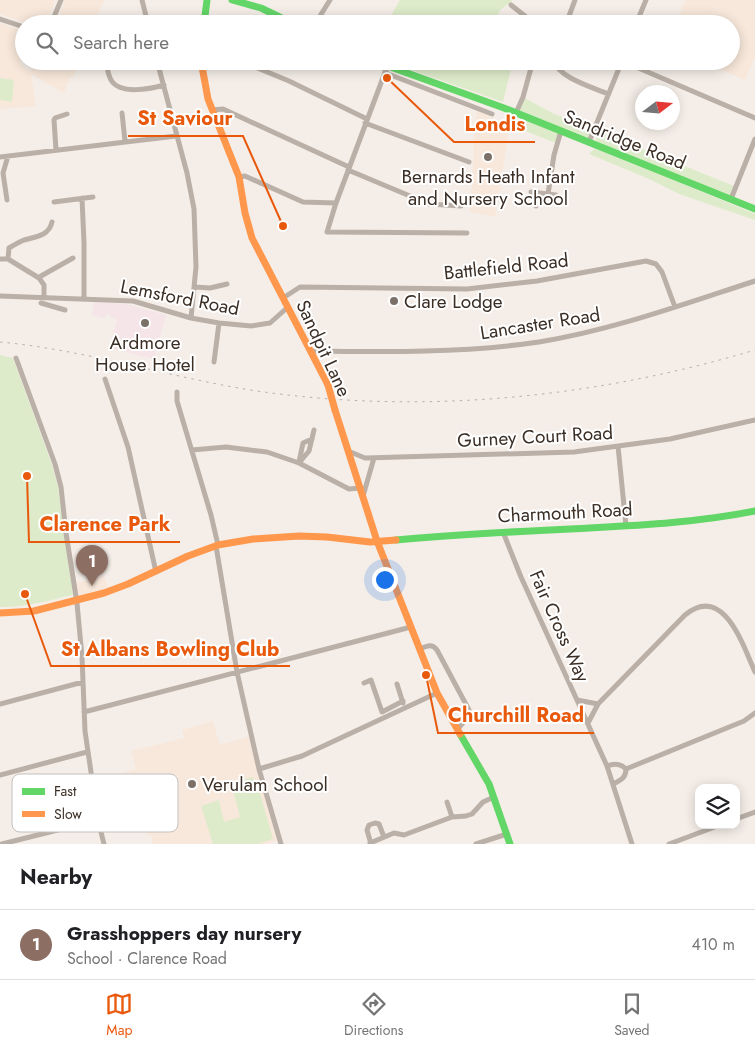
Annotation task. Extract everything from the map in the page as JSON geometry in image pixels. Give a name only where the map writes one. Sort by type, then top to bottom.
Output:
[{"type":"street","points":[[55,15],[61,0]]},
{"type":"street","points":[[142,0],[146,15]]},
{"type":"street","points":[[205,15],[207,0]]},
{"type":"street","points":[[232,0],[261,8],[275,15]]},
{"type":"street","points":[[321,15],[330,0]]},
{"type":"street","points":[[640,15],[646,0]]},
{"type":"street","points":[[568,15],[572,2]]},
{"type":"street","points":[[511,5],[524,15]]},
{"type":"street","points":[[0,19],[15,24]]},
{"type":"street","points":[[108,70],[110,80],[120,88],[164,86]]},
{"type":"street","points":[[160,70],[194,209],[196,244],[195,287],[191,318]]},
{"type":"street","name":"Sandpit Lane","points":[[203,70],[208,99],[239,177],[252,238],[328,385],[377,541],[411,628],[438,693],[481,768],[494,797],[510,844]]},
{"type":"street","points":[[262,70],[289,81],[366,121],[469,162]]},
{"type":"street","points":[[385,70],[327,232],[467,233]]},
{"type":"street","name":"Sandridge Road","points":[[391,70],[492,114]]},
{"type":"street","points":[[516,113],[523,97],[530,70]]},
{"type":"street","points":[[559,70],[562,74],[608,94]]},
{"type":"street","points":[[589,142],[618,70]]},
{"type":"street","points":[[643,70],[755,118]]},
{"type":"street","name":"Sandridge Road","points":[[429,86],[516,113],[755,209]]},
{"type":"street","points":[[479,108],[482,101]]},
{"type":"street","points":[[212,110],[223,109],[349,169],[429,204],[461,206]]},
{"type":"street","points":[[122,113],[125,141]]},
{"type":"street","points":[[56,150],[54,120],[67,114]]},
{"type":"street","points":[[548,194],[554,155],[561,131]]},
{"type":"street","points":[[0,157],[176,136]]},
{"type":"street","points":[[731,199],[755,139]]},
{"type":"street","points":[[7,200],[3,173],[8,156]]},
{"type":"street","points":[[239,177],[245,176],[303,202],[336,203]]},
{"type":"street","points":[[531,192],[556,195]]},
{"type":"street","points":[[536,206],[538,193]]},
{"type":"street","points":[[54,202],[93,197]]},
{"type":"street","points":[[82,198],[84,299]]},
{"type":"street","points":[[8,259],[9,248],[24,240],[33,239],[49,230],[52,222]]},
{"type":"street","points":[[39,278],[73,258]]},
{"type":"street","points":[[0,259],[8,259],[39,278],[44,285],[42,300],[56,308],[65,310]]},
{"type":"street","name":"Battlefield Road","points":[[283,298],[300,287],[467,289],[537,281],[646,261],[656,264],[662,272],[675,307]]},
{"type":"street","name":"Lancaster Road","points":[[311,350],[459,350],[539,342],[600,330],[755,281]]},
{"type":"street","points":[[195,287],[210,288],[227,284]]},
{"type":"street","name":"Lemsford Road","points":[[0,296],[42,300],[57,298],[132,301],[191,318],[251,326],[270,323],[288,308]]},
{"type":"street","points":[[56,308],[57,298]]},
{"type":"street","points":[[214,362],[219,323]]},
{"type":"street","points":[[316,361],[322,351]]},
{"type":"street","points":[[16,358],[62,487],[66,532],[77,600],[87,752],[91,774]]},
{"type":"street","points":[[105,379],[128,447],[156,572]]},
{"type":"street","points":[[177,392],[177,401],[211,515],[237,672],[259,769],[281,844]]},
{"type":"street","name":"Gurney Court Road","points":[[348,451],[364,458],[574,452],[670,439],[755,420]]},
{"type":"street","points":[[299,463],[303,443],[312,439],[314,430]]},
{"type":"street","points":[[618,446],[626,526]]},
{"type":"street","points":[[192,450],[226,447],[280,455],[349,489],[362,492],[374,458]]},
{"type":"street","name":"Charmouth Road","points":[[0,613],[34,611],[77,600],[120,587],[217,545],[270,537],[327,537],[370,542],[435,536],[626,526],[720,518],[755,511]]},
{"type":"street","name":"Fair Cross Way","points":[[503,532],[521,577],[607,766],[632,844]]},
{"type":"street","points":[[588,724],[598,704],[684,615],[690,610],[699,607],[717,609],[731,621],[755,672]]},
{"type":"street","points":[[84,712],[411,628]]},
{"type":"street","points":[[420,648],[429,645],[434,646],[469,710],[469,716],[458,729]]},
{"type":"street","points":[[364,683],[371,680],[383,714]]},
{"type":"street","points":[[0,704],[83,682]]},
{"type":"street","points":[[396,684],[405,708]]},
{"type":"street","points":[[383,714],[405,708],[438,693]]},
{"type":"street","points":[[577,700],[598,704]]},
{"type":"street","points":[[259,769],[302,756],[383,714],[403,701]]},
{"type":"street","points":[[626,769],[744,721],[755,713]]},
{"type":"street","points":[[0,774],[87,752]]},
{"type":"street","points":[[607,766],[617,764],[622,765],[626,769],[626,775],[622,780],[614,784]]},
{"type":"street","points":[[384,837],[379,824],[369,825],[367,830],[371,843],[394,834],[404,835],[452,817],[472,814],[483,802],[494,797]]},
{"type":"street","points":[[447,802],[452,817]]},
{"type":"street","points":[[740,818],[755,812]]},
{"type":"street","points":[[669,844],[709,829]]},
{"type":"street","points":[[2,844],[50,832]]},
{"type":"street","points":[[476,844],[507,834]]},
{"type":"shaded area","points":[[0,0],[55,0],[50,15],[15,15],[15,19],[0,14]]},
{"type":"shaded area","points":[[65,0],[104,0],[98,15],[59,15]]},
{"type":"shaded area","points":[[685,0],[755,0],[755,56],[745,80],[722,70],[740,70],[740,15],[679,15]]},
{"type":"shaded area","points":[[0,23],[15,28],[15,70],[28,70],[30,72],[31,70],[76,70],[73,78],[70,77],[64,93],[31,74],[36,106],[0,109]]},
{"type":"shaded area","name":"Bernards Heath Infant and Nursery School","points":[[477,111],[510,125],[495,217],[470,212],[473,147]]},
{"type":"shaded area","points":[[94,302],[126,304],[166,315],[154,359],[109,348],[117,320],[107,313],[105,318],[92,315]]},
{"type":"shaded area","points":[[104,576],[109,589],[77,599],[76,583]]},
{"type":"shaded area","name":"Verulam School","points":[[213,721],[220,745],[250,736],[280,840],[266,844],[153,844],[151,835],[147,836],[146,832],[178,832],[178,774],[119,774],[136,769],[131,751],[184,738],[182,730]]},
{"type":"green space","points":[[400,0],[513,0],[500,10],[498,15],[391,15]]},
{"type":"green space","points":[[412,70],[511,70],[503,102]]},
{"type":"green space","points":[[0,78],[14,80],[12,102],[0,100]]},
{"type":"green space","points":[[523,97],[554,114],[593,128],[589,140],[517,111]]},
{"type":"green space","points":[[522,115],[560,131],[556,143],[518,128]]},
{"type":"green space","points":[[595,128],[734,186],[730,197],[596,141]]},
{"type":"green space","points":[[594,149],[609,153],[755,214],[755,220],[679,194],[649,179],[589,154]]},
{"type":"green space","points":[[0,355],[13,358],[52,465],[58,487],[73,595],[9,607],[0,607]]},
{"type":"green space","points":[[253,777],[256,790],[259,790],[273,839],[257,844],[213,844],[201,806],[219,800],[224,822],[240,817],[232,786],[236,781]]},
{"type":"railway","points":[[0,342],[65,351],[257,391],[319,398],[382,401],[508,398],[570,390],[633,380],[694,367],[755,350]]},
{"type":"traffic: fast","points":[[205,15],[207,0]]},
{"type":"traffic: fast","points":[[232,0],[261,8],[275,15]]},
{"type":"traffic: fast","points":[[399,70],[504,108],[755,209]]},
{"type":"traffic: fast","points":[[396,540],[652,524],[714,518],[755,511]]},
{"type":"traffic: fast","points":[[460,734],[489,784],[510,844]]},
{"type":"traffic: slow","points":[[203,70],[208,99],[239,177],[245,213],[252,238],[328,385]]},
{"type":"traffic: slow","points":[[328,385],[335,410]]},
{"type":"traffic: slow","points":[[335,410],[377,541],[437,693],[460,734]]},
{"type":"traffic: slow","points":[[0,613],[34,611],[104,593],[188,556],[218,545],[253,539],[299,536],[370,542],[396,540]]},
{"type":"place","name":"Londis","points":[[387,78]]},
{"type":"place","name":"Bernards Heath Infant and Nursery School","points":[[488,157]]},
{"type":"place","name":"St Saviour","points":[[283,226]]},
{"type":"place","name":"Clare Lodge","points":[[394,301]]},
{"type":"place","name":"Ardmore House Hotel","points":[[145,323]]},
{"type":"place","name":"Clarence Park","points":[[27,476]]},
{"type":"place","name":"Grasshoppers day nursery","points":[[92,586]]},
{"type":"place","name":"St Albans Bowling Club","points":[[25,594]]},
{"type":"place","name":"Churchill Road","points":[[426,675]]},
{"type":"place","name":"Verulam School","points":[[192,784]]}]
